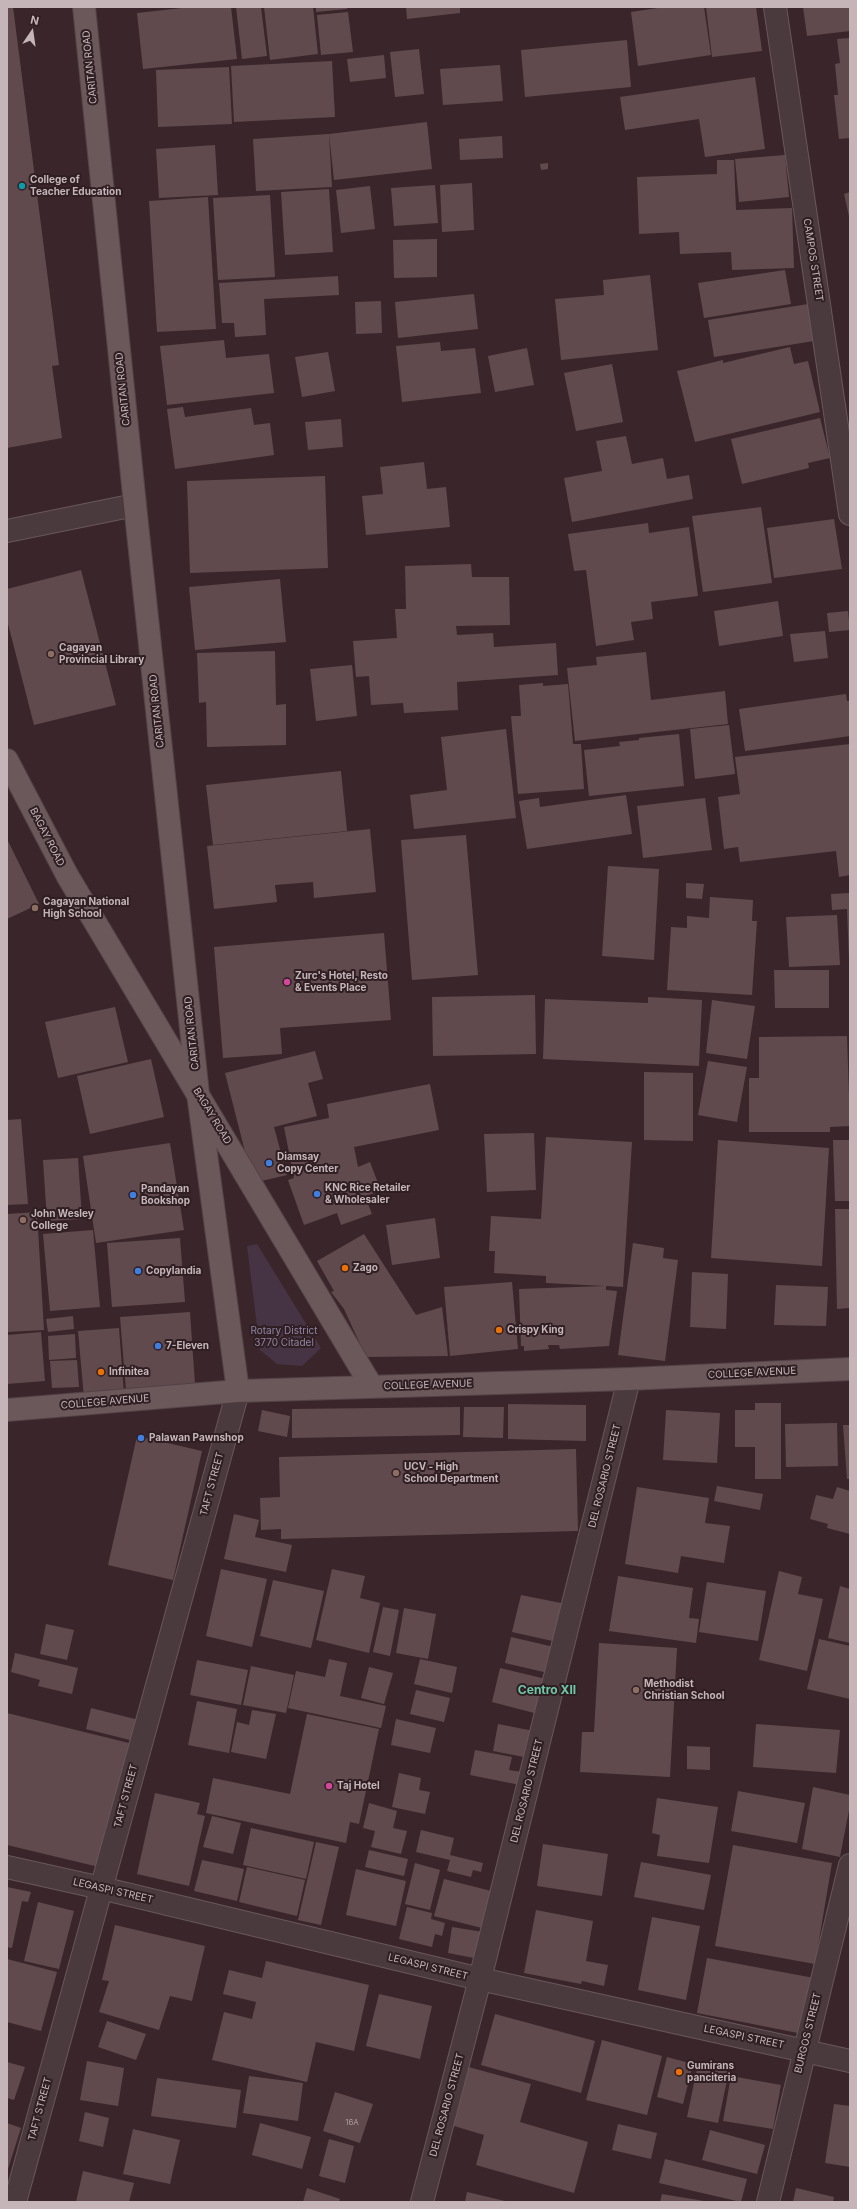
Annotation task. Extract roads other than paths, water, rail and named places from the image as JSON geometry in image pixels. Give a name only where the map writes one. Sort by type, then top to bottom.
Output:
[{"type":"main road","name":"CARITAN ROAD","points":[[84,7],[135,505],[198,1094],[238,1391]]},
{"type":"main road","name":"BAGAY ROAD","points":[[7,760],[67,875],[372,1387]]},
{"type":"main road","name":"COLLEGE AVENUE","points":[[7,1410],[238,1391],[629,1379],[850,1369]]},
{"type":"street","name":"CAMPOS STREET","points":[[774,7],[850,514]]},
{"type":"street","points":[[7,532],[135,505]]},
{"type":"street","name":"DEL ROSARIO STREET","points":[[422,2202],[480,1979],[629,1379]]},
{"type":"street","name":"TAFT STREET","points":[[15,2202],[100,1888],[238,1391]]},
{"type":"street","name":"BURGOS STREET","points":[[768,2202],[850,1865]]},
{"type":"street","name":"LEGASPI STREET","points":[[7,1867],[480,1979],[850,2061]]},
{"type":"place","name":"College of Teacher Education","points":[[22,186]]},
{"type":"place","name":"Cagayan Provincial Library","points":[[51,654]]},
{"type":"place","name":"Cagayan National High School","points":[[35,908]]},
{"type":"place","name":"Zurc's Hotel, Resto & Events Place","points":[[287,982]]},
{"type":"place","name":"Diamsay Copy Center","points":[[269,1163]]},
{"type":"place","name":"KNC Rice Retailer & Wholesaler","points":[[317,1194]]},
{"type":"place","name":"Pandayan Bookshop","points":[[133,1195]]},
{"type":"place","name":"John Wesley College","points":[[23,1220]]},
{"type":"place","name":"Zago","points":[[345,1268]]},
{"type":"place","name":"Copylandia","points":[[138,1271]]},
{"type":"place","name":"Crispy King","points":[[499,1330]]},
{"type":"place","name":"7-Eleven","points":[[158,1346]]},
{"type":"place","name":"Infinitea","points":[[101,1372]]},
{"type":"place","name":"Palawan Pawnshop","points":[[141,1438]]},
{"type":"place","name":"UCV - High School Department","points":[[396,1473]]},
{"type":"place","name":"Methodist Christian School","points":[[636,1690]]},
{"type":"place","name":"Taj Hotel","points":[[329,1786]]},
{"type":"place","name":"Gumirans panciteria","points":[[679,2072]]},
{"type":"district","name":"Centro XII","points":[[547,1690]]},
{"type":"park label","name":"Rotary District 3770 Citadel","points":[[284,1336]]}]
